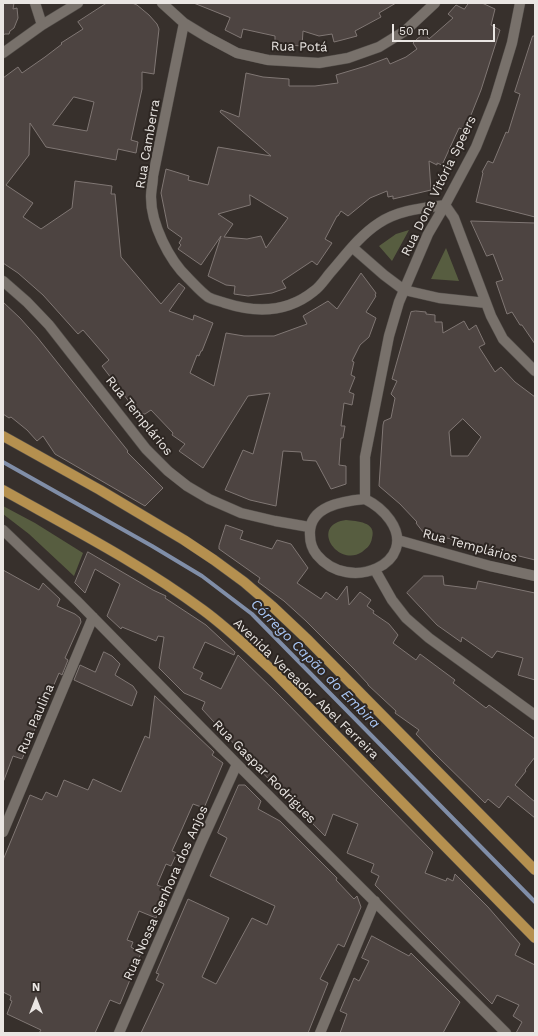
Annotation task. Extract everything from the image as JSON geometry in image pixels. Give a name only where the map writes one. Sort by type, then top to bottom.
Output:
[{"type":"main road","points":[[3,436],[100,490],[184,540],[244,582],[309,641],[535,870]]},
{"type":"main road","name":"Avenida Vereador Abel Ferreira","points":[[3,490],[105,547],[166,584],[204,611],[239,640],[274,672],[535,938]]},
{"type":"street","points":[[35,3],[42,25]]},
{"type":"street","points":[[3,53],[42,25],[78,3]]},
{"type":"street","name":"Rua Potá","points":[[162,3],[184,23],[237,53],[268,60],[319,63],[348,58],[379,47],[405,31],[435,3]]},
{"type":"street","name":"Rua Dona Vitória Speers","points":[[365,499],[365,457],[389,336],[404,290],[428,234],[476,147],[495,99],[512,43],[521,3]]},
{"type":"street","name":"Rua Camberra","points":[[184,23],[153,176],[151,198],[155,220],[166,248],[180,270],[208,297],[238,307],[266,310],[285,307],[315,291],[352,247],[378,223],[393,215],[416,209],[445,205]]},
{"type":"street","points":[[445,205],[454,218],[491,316],[503,339],[535,371]]},
{"type":"street","points":[[352,247],[404,290],[439,298],[486,303]]},
{"type":"street","name":"Rua Templários","points":[[3,281],[27,302],[49,325],[146,449],[168,471],[187,486],[209,499],[241,513],[309,527]]},
{"type":"street","points":[[365,499],[376,504],[386,514],[394,526],[398,540],[396,549],[385,564],[375,570],[359,573],[344,573],[323,562],[315,553],[310,541],[309,527],[314,518],[322,510],[349,500],[365,499]]},
{"type":"street","name":"Rua Gaspar Rodrigues","points":[[3,530],[93,617],[506,1033]]},
{"type":"street","name":"Rua Templários","points":[[398,540],[490,566],[535,576]]},
{"type":"street","points":[[375,570],[392,600],[406,618],[429,638],[535,715]]},
{"type":"street","name":"Rua Paulina","points":[[3,832],[93,617]]},
{"type":"street","name":"Rua Nossa Senhora dos Anjos","points":[[119,1033],[201,843],[238,764]]},
{"type":"street","points":[[320,1033],[375,901]]},
{"type":"green space","points":[[409,230],[392,261],[379,246],[396,234]]},
{"type":"green space","points":[[446,248],[459,281],[431,279]]},
{"type":"green space","points":[[3,506],[35,523],[83,553],[74,576],[29,534],[3,514]]},
{"type":"green space","points":[[346,520],[365,523],[372,529],[373,533],[371,543],[362,552],[353,555],[344,554],[331,544],[328,537],[330,529],[335,523]]},
{"type":"building","points":[[3,3],[14,3],[13,9],[17,8],[18,18],[14,28],[9,34],[3,35]]},
{"type":"building","points":[[107,3],[132,3],[137,5],[149,15],[157,24],[159,29],[154,74],[142,72],[142,89],[131,140],[138,142],[136,153],[118,149],[116,160],[46,147],[30,123],[29,155],[6,185],[33,203],[23,217],[41,229],[72,208],[75,181],[112,186],[111,194],[115,194],[121,257],[161,304],[179,283],[185,288],[169,311],[193,320],[194,315],[213,323],[202,351],[199,356],[197,355],[190,373],[214,386],[226,333],[244,336],[274,336],[307,324],[303,316],[328,301],[337,309],[361,273],[376,293],[376,296],[366,312],[376,318],[369,337],[360,345],[352,361],[354,362],[351,375],[355,377],[349,392],[354,394],[352,405],[344,403],[341,426],[345,426],[343,438],[341,438],[339,465],[346,466],[346,484],[331,489],[316,461],[303,460],[301,452],[283,451],[276,506],[250,500],[225,490],[243,450],[253,454],[270,393],[248,396],[203,468],[179,451],[185,444],[172,435],[173,433],[151,410],[145,414],[140,414],[136,411],[102,366],[109,360],[83,330],[78,334],[43,295],[18,273],[3,263],[3,78],[18,67],[22,73],[62,44],[61,43],[83,29],[78,22]],"holes":[[[74,97],[94,102],[87,131],[53,125]]]},
{"type":"building","points":[[194,3],[396,3],[379,13],[381,17],[355,31],[357,36],[334,42],[332,34],[319,36],[303,31],[302,46],[275,44],[275,36],[243,29],[241,38],[225,30],[230,18]]},
{"type":"building","points":[[469,3],[482,3],[495,9],[491,25],[500,30],[481,90],[465,130],[459,128],[442,165],[437,163],[437,165],[429,161],[431,190],[393,199],[393,196],[388,197],[387,191],[370,198],[348,216],[341,211],[325,239],[332,243],[317,265],[312,261],[282,281],[286,288],[272,293],[248,296],[234,294],[235,286],[226,285],[208,276],[221,236],[201,265],[178,249],[181,245],[179,243],[182,238],[168,228],[161,193],[166,169],[189,176],[188,180],[208,185],[218,147],[271,156],[220,112],[221,110],[239,117],[246,73],[263,77],[289,79],[289,86],[315,86],[338,83],[336,75],[387,58],[390,64],[406,57],[417,49],[413,43],[417,39],[425,33],[429,39],[453,18],[448,14],[456,5],[464,9]],"holes":[[[250,195],[288,218],[266,248],[261,236],[247,239],[224,237],[233,224],[218,214],[250,205]]]},
{"type":"building","points":[[533,36],[535,36],[535,217],[476,202],[482,172],[488,161],[493,163],[506,132],[508,133],[520,94],[515,92]]},
{"type":"building","points":[[471,221],[535,223],[535,344],[512,312],[507,314],[496,282],[503,280],[493,254],[487,256]]},
{"type":"building","points":[[3,302],[37,337],[128,451],[127,452],[163,488],[145,506],[55,454],[43,436],[37,441],[27,430],[11,417],[9,418],[3,414]]},
{"type":"building","points":[[411,312],[426,312],[426,314],[435,315],[435,322],[442,322],[443,333],[464,321],[469,330],[476,325],[485,344],[479,347],[495,372],[501,367],[515,382],[535,397],[535,560],[423,532],[416,523],[417,522],[400,504],[379,486],[383,425],[384,421],[391,418],[395,398],[391,394],[397,381],[392,379]],"holes":[[[463,419],[481,437],[468,456],[451,456],[449,432]]]},
{"type":"building","points":[[226,525],[243,531],[240,539],[272,549],[277,540],[291,544],[308,568],[297,583],[321,599],[326,592],[337,600],[347,586],[349,605],[360,592],[371,600],[367,606],[374,611],[373,613],[389,624],[398,635],[393,643],[416,660],[420,654],[455,680],[453,683],[486,708],[489,705],[535,739],[535,757],[515,785],[535,802],[535,818],[508,796],[499,808],[488,799],[485,803],[416,734],[419,730],[395,713],[396,711],[368,685],[306,621],[284,601],[258,582],[260,578],[219,549]]},
{"type":"building","points":[[88,552],[166,596],[165,598],[206,625],[235,652],[234,655],[205,642],[193,668],[203,673],[200,679],[221,689],[238,655],[433,852],[425,873],[446,881],[447,878],[453,881],[455,874],[488,907],[520,944],[515,955],[535,965],[535,1033],[516,1033],[522,1022],[513,1016],[519,1005],[497,995],[492,1004],[375,885],[379,876],[371,872],[374,864],[347,853],[358,824],[333,814],[325,836],[237,747],[202,709],[205,702],[184,693],[159,668],[164,637],[158,636],[156,641],[122,627],[121,629],[107,616],[120,584],[95,569],[85,593],[75,583]]},
{"type":"building","points":[[3,570],[39,590],[43,583],[60,599],[57,606],[75,614],[80,618],[81,622],[65,658],[68,660],[62,675],[59,673],[22,759],[13,756],[4,780]]},
{"type":"building","points":[[424,576],[443,576],[444,585],[476,589],[478,581],[535,593],[535,680],[518,675],[523,658],[497,651],[492,658],[462,637],[461,642],[437,625],[407,593]]},
{"type":"building","points":[[104,652],[112,656],[120,664],[115,675],[133,686],[137,692],[132,706],[74,680],[80,665],[95,672]]},
{"type":"building","points":[[155,696],[214,752],[212,755],[223,763],[204,808],[193,804],[172,851],[177,853],[171,866],[166,864],[157,885],[168,889],[156,918],[139,911],[127,940],[133,942],[131,947],[141,953],[120,1004],[110,1000],[95,1033],[39,1033],[41,1030],[7,1014],[12,1001],[10,1000],[11,996],[3,992],[3,860],[30,795],[42,800],[46,792],[57,797],[64,780],[88,790],[93,779],[121,792],[145,736],[149,738]]},
{"type":"building","points":[[239,785],[245,785],[261,801],[258,809],[280,821],[337,878],[336,880],[354,899],[357,896],[361,907],[344,947],[338,944],[320,979],[328,983],[308,1033],[141,1033],[164,984],[156,980],[159,974],[156,973],[188,899],[229,918],[202,977],[216,984],[252,918],[267,925],[275,906],[210,876],[227,838],[218,833]]},
{"type":"building","points":[[372,936],[409,956],[411,953],[460,1002],[443,1033],[340,1033],[347,1014],[340,1011],[354,978],[359,981],[369,961],[362,958]]},
{"type":"waterway","name":"Córrego Capão do Embira","points":[[3,462],[202,576],[252,614],[535,902]]}]
